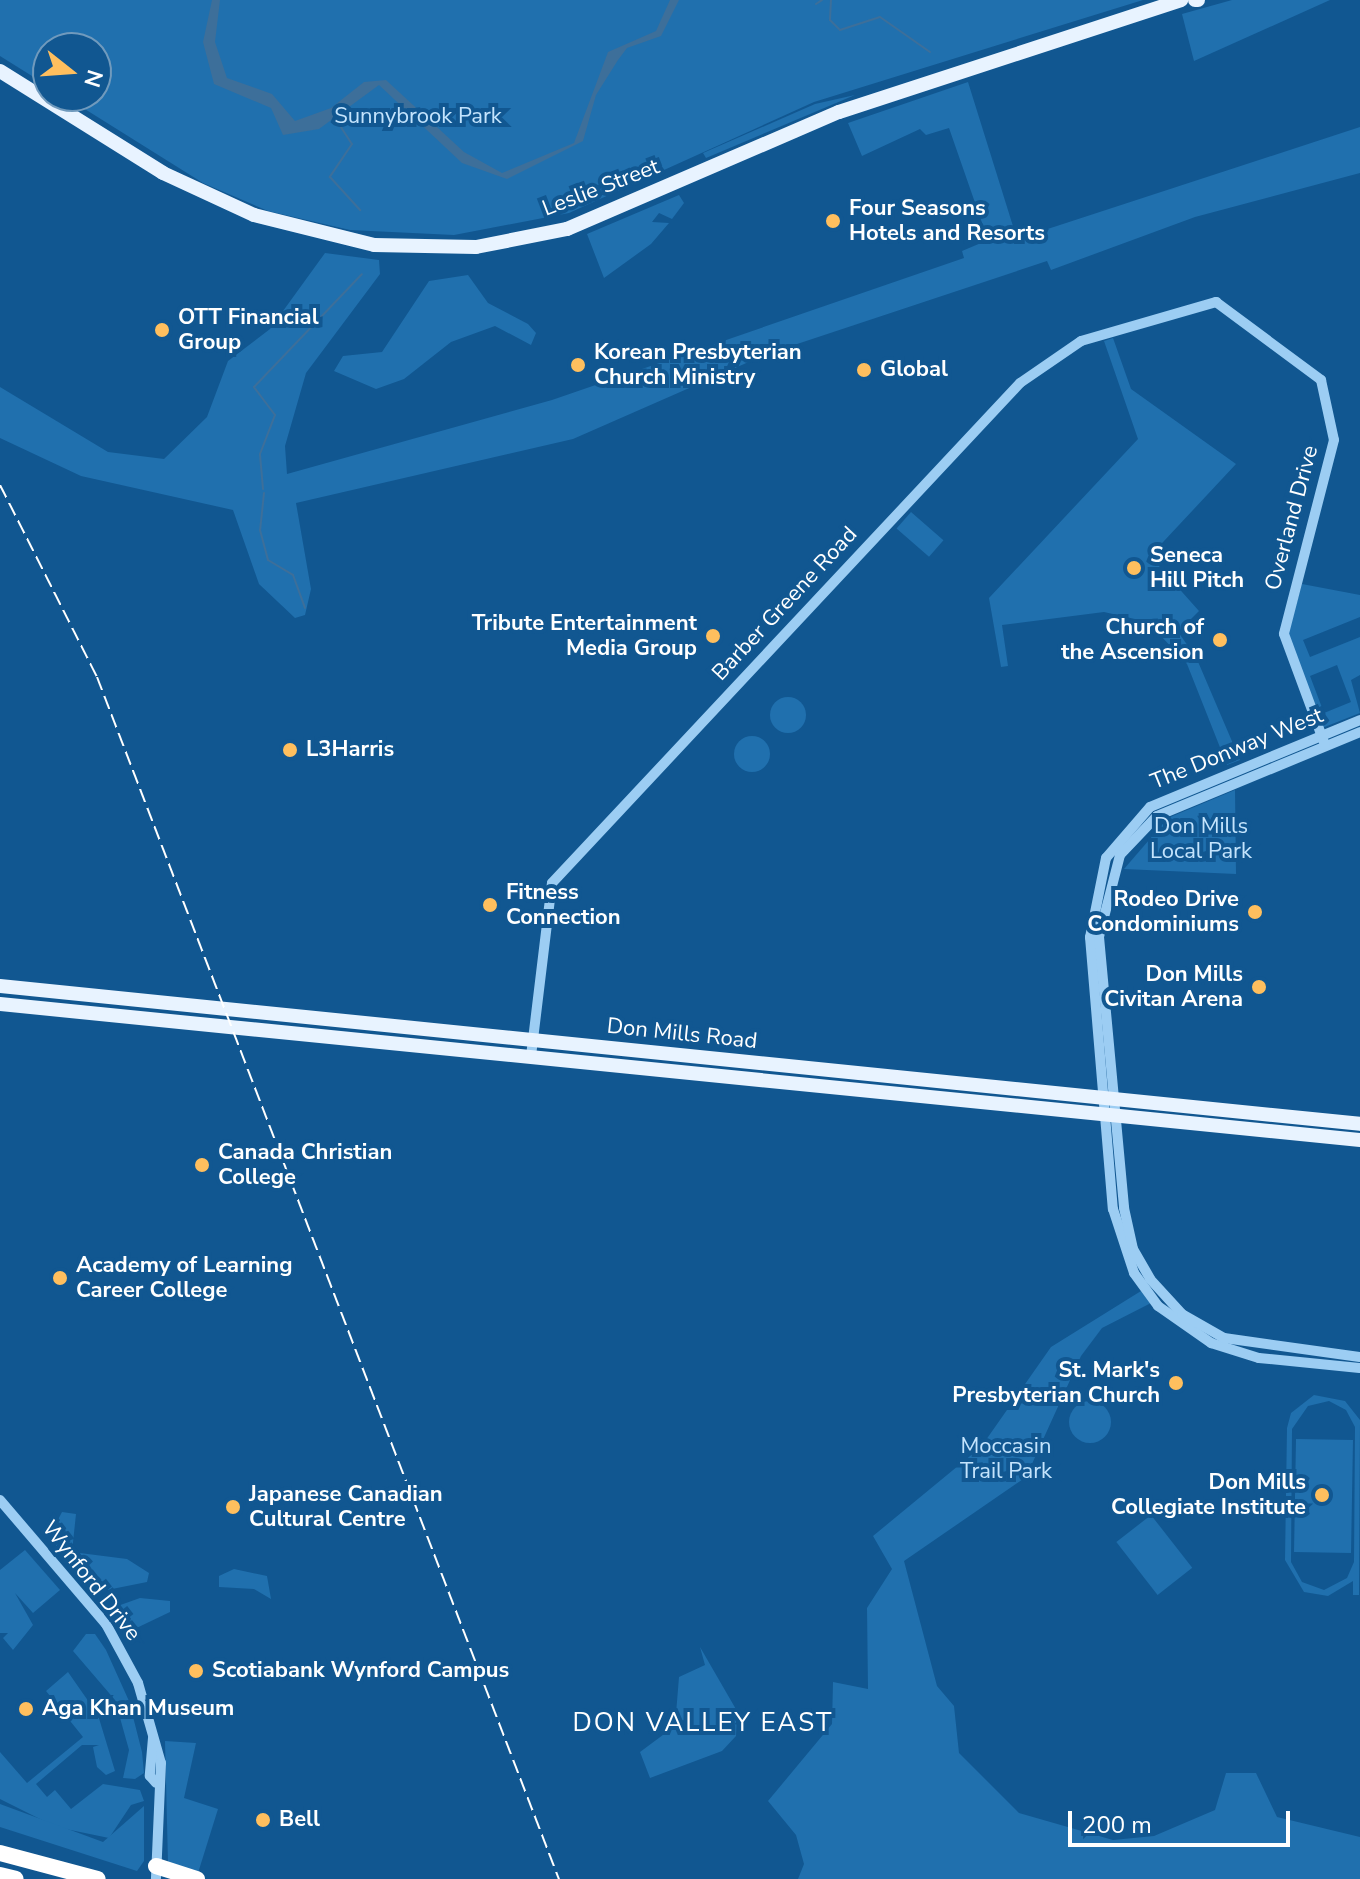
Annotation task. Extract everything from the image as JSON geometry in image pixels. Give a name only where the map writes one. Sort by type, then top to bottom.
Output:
[{"type":"highway","points":[[3,1851],[98,1879]]},
{"type":"highway","points":[[156,1874],[197,1879]]},
{"type":"highway","points":[[0,1875],[16,1879]]},
{"type":"main road","name":"Leslie Street","points":[[0,71],[163,173],[254,215],[374,245],[476,247],[567,229],[839,112],[1181,0]]},
{"type":"main road","name":"Don Mills Road","points":[[0,986],[532,1049]]},
{"type":"main road","name":"Don Mills Road","points":[[0,1004],[532,1049],[1109,1106],[1360,1124]]},
{"type":"main road","name":"Don Mills Road","points":[[1109,1106],[1360,1140]]},
{"type":"street","name":"Overland Drive","points":[[1216,302],[1307,364],[1332,405],[1333,450],[1284,632],[1322,741]]},
{"type":"street","name":"Barber Greene Road","points":[[532,1049],[546,900],[596,833],[1034,371],[1081,341],[1216,302]]},
{"type":"street","name":"The Donway West","points":[[1322,741],[1360,720]]},
{"type":"street","name":"The Donway West","points":[[1359,1362],[1285,1355],[1211,1343],[1162,1302],[1123,1252],[1109,1106],[1099,937],[1120,855],[1166,810],[1253,767],[1322,741],[1360,732]]},
{"type":"street","name":"Wynford Drive","points":[[0,1500],[113,1635],[161,1763],[156,1783],[156,1874]]},
{"type":"green space","name":"Sunnybrook Park","points":[[0,0],[1143,0],[814,102],[569,213],[454,235],[350,230],[268,211],[203,183],[90,112],[112,112],[112,32],[32,32],[32,76],[0,56]]},
{"type":"green space","points":[[1232,0],[1330,0],[1194,61],[1182,14]]},
{"type":"green space","points":[[968,82],[1017,239],[1360,127],[1360,173],[1195,217],[1051,270],[1047,261],[767,354],[573,439],[296,503],[311,589],[305,615],[295,618],[259,584],[233,510],[81,476],[0,438],[0,387],[108,452],[164,459],[207,417],[228,361],[270,329],[325,253],[379,260],[380,274],[306,373],[285,446],[287,474],[552,400],[964,258],[962,251],[988,240],[949,128],[926,135],[920,129],[862,156],[848,123]]},
{"type":"green space","points":[[855,95],[706,158],[703,153],[815,104]]},
{"type":"green space","points":[[679,195],[684,203],[672,219],[659,213],[652,222],[669,223],[651,244],[604,278],[587,234]]},
{"type":"green space","points":[[468,275],[488,303],[528,324],[536,333],[531,345],[495,326],[451,342],[404,379],[376,389],[334,371],[343,356],[382,352],[429,281]]},
{"type":"green space","points":[[1113,338],[1131,389],[1236,464],[1150,556],[1199,611],[1178,632],[1196,657],[1240,760],[1227,765],[1187,664],[1148,622],[1104,612],[1002,625],[1008,666],[1001,667],[989,598],[1138,439],[1104,341]]},
{"type":"green space","points":[[911,512],[943,540],[929,557],[897,529]]},
{"type":"green space","points":[[1302,584],[1360,595],[1360,617],[1303,640],[1310,657],[1360,637],[1360,675],[1351,680],[1360,713],[1322,728],[1287,638]],"holes":[[[1337,665],[1351,702],[1324,713],[1310,676]]]},
{"type":"green space","points":[[788,697],[801,702],[806,715],[801,728],[788,733],[775,728],[770,715],[775,702]]},
{"type":"green space","points":[[752,736],[765,741],[770,754],[765,767],[752,772],[739,767],[734,754],[739,741]]},
{"type":"green space","name":"Don Mills Local Park","points":[[1235,790],[1236,874],[1124,869],[1168,818]]},
{"type":"green space","name":"Moccasin Trail Park","points":[[1141,1291],[1151,1303],[1102,1328],[1081,1356],[1026,1477],[904,1561],[937,1686],[954,1706],[959,1753],[1019,1813],[1113,1840],[1154,1836],[1215,1810],[1226,1773],[1256,1773],[1277,1817],[1360,1837],[1360,1879],[798,1879],[804,1864],[796,1835],[768,1801],[832,1724],[833,1682],[868,1689],[867,1608],[892,1569],[873,1536],[981,1447],[1051,1347]]},
{"type":"green space","points":[[1314,1395],[1345,1401],[1360,1420],[1359,1595],[1353,1595],[1353,1581],[1328,1596],[1304,1592],[1285,1560],[1287,1428],[1291,1413]],"holes":[[[1329,1401],[1346,1410],[1355,1427],[1354,1562],[1347,1578],[1324,1590],[1302,1582],[1291,1562],[1292,1429],[1308,1406]]]},
{"type":"green space","points":[[1090,1401],[1105,1407],[1111,1422],[1105,1437],[1090,1443],[1075,1437],[1069,1422],[1075,1407]]},
{"type":"green space","points":[[1296,1439],[1353,1440],[1351,1553],[1294,1552]]},
{"type":"green space","points":[[62,1512],[76,1514],[72,1552],[127,1559],[149,1573],[147,1582],[97,1592],[49,1537]]},
{"type":"green space","points":[[1151,1515],[1192,1568],[1158,1595],[1116,1542]]},
{"type":"green space","points":[[25,1550],[60,1590],[33,1613],[15,1593],[33,1625],[13,1650],[3,1638],[8,1633],[0,1633],[0,1570]]},
{"type":"green space","points":[[234,1569],[267,1576],[271,1599],[254,1589],[219,1587],[219,1576]]},
{"type":"green space","points":[[140,1598],[170,1601],[170,1612],[126,1633],[112,1608]]},
{"type":"green space","points":[[86,1634],[95,1634],[106,1650],[129,1701],[144,1773],[135,1779],[123,1778],[129,1750],[115,1700],[73,1651]]},
{"type":"green space","points":[[700,1647],[737,1711],[736,1736],[722,1751],[650,1778],[640,1752],[675,1726],[679,1677],[705,1665]]},
{"type":"green space","points":[[68,1672],[98,1715],[115,1771],[106,1775],[97,1767],[93,1747],[99,1745],[82,1745],[36,1784],[47,1797],[55,1790],[71,1809],[103,1784],[140,1790],[144,1801],[131,1805],[109,1838],[56,1827],[0,1799],[0,1752],[27,1783],[83,1737],[46,1691]]},
{"type":"green space","points":[[165,1741],[196,1743],[184,1798],[218,1809],[198,1873],[168,1863]]},
{"type":"green space","points":[[0,1804],[103,1842],[144,1806],[144,1861],[137,1871],[0,1827]]},
{"type":"shaded area","points":[[212,0],[220,0],[215,42],[227,78],[272,94],[295,121],[331,108],[364,82],[386,80],[464,152],[502,173],[574,143],[608,52],[656,31],[670,0],[679,0],[661,36],[627,48],[618,60],[596,95],[583,141],[507,179],[462,163],[379,85],[319,129],[283,135],[271,108],[214,84],[203,42]]},
{"type":"waterway","points":[[816,4],[822,0]]},
{"type":"waterway","points":[[831,0],[830,20],[840,30],[880,17],[930,52]]},
{"type":"waterway","points":[[335,118],[352,144],[330,177],[360,210]]},
{"type":"waterway","points":[[263,489],[260,454],[275,415],[254,387],[362,274]]},
{"type":"waterway","points":[[264,493],[260,530],[268,560],[293,575],[305,608]]},
{"type":"railway","points":[[0,485],[97,677],[559,1879]]},
{"type":"place","name":"Four Seasons Hotels and Resorts","points":[[833,221]]},
{"type":"place","name":"OTT Financial Group","points":[[162,330]]},
{"type":"place","name":"Korean Presbyterian Church Ministry","points":[[578,365]]},
{"type":"place","name":"Global","points":[[864,370]]},
{"type":"place","name":"Seneca Hill Pitch","points":[[1134,568]]},
{"type":"place","name":"Tribute Entertainment Media Group","points":[[713,636]]},
{"type":"place","name":"Church of the Ascension","points":[[1220,640]]},
{"type":"place","name":"L3Harris","points":[[290,750]]},
{"type":"place","name":"Fitness Connection","points":[[490,905]]},
{"type":"place","name":"Rodeo Drive Condominiums","points":[[1255,912]]},
{"type":"place","name":"Don Mills Civitan Arena","points":[[1259,987]]},
{"type":"place","name":"Canada Christian College","points":[[202,1165]]},
{"type":"place","name":"Academy of Learning Career College","points":[[60,1278]]},
{"type":"place","name":"St. Mark's Presbyterian Church","points":[[1176,1383]]},
{"type":"place","name":"Don Mills Collegiate Institute","points":[[1322,1495]]},
{"type":"place","name":"Japanese Canadian Cultural Centre","points":[[233,1507]]},
{"type":"place","name":"Scotiabank Wynford Campus","points":[[196,1671]]},
{"type":"place","name":"Aga Khan Museum","points":[[26,1709]]},
{"type":"place","name":"Bell","points":[[263,1820]]},
{"type":"district","name":"DON VALLEY EAST","points":[[703,1723]]}]
